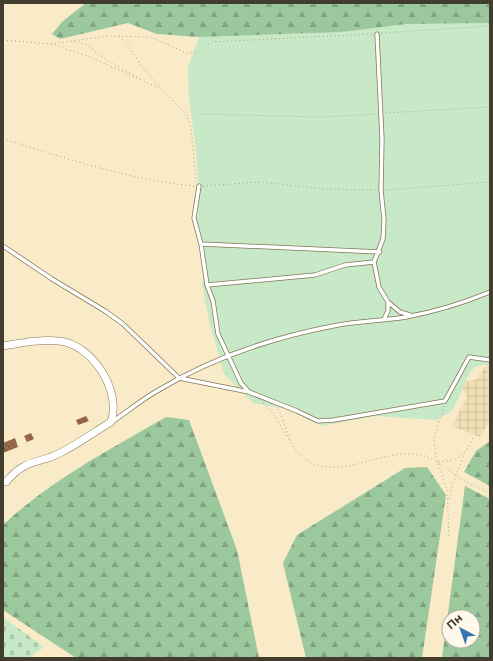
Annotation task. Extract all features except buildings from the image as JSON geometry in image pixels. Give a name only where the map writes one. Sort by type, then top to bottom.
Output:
[{"type":"street","points":[[3,346],[58,340],[68,342],[96,362],[107,380],[113,398],[114,413],[111,422],[59,453],[30,462],[16,470],[4,484]]},
{"type":"lane","points":[[377,34],[381,113],[381,190],[384,220],[383,239],[380,252],[374,262],[379,287],[388,302],[400,312],[411,316]]},
{"type":"lane","points":[[199,186],[194,218],[201,244],[207,285],[213,301],[218,334],[227,356],[241,383],[251,393]]},
{"type":"lane","points":[[201,244],[380,252]]},
{"type":"lane","points":[[3,246],[111,315],[179,378],[251,393],[318,421],[375,414],[445,401],[469,357],[490,360]]},
{"type":"lane","points":[[207,285],[315,275],[345,265],[374,262]]},
{"type":"lane","points":[[111,422],[155,391],[179,378],[227,356],[258,345],[333,326],[411,316],[438,310],[490,292]]},
{"type":"lane","points":[[384,319],[388,311],[388,302]]},
{"type":"path","points":[[51,44],[72,40],[119,36],[151,37],[186,54],[197,53],[212,42],[377,34],[490,26]]},
{"type":"path","points":[[119,36],[128,43],[140,64],[162,89],[176,102],[189,119],[196,178],[199,186]]},
{"type":"path","points":[[3,40],[51,44],[90,56],[162,89]]},
{"type":"path","points":[[72,40],[83,42],[106,60],[142,80]]},
{"type":"path","points":[[201,114],[322,117],[490,106]]},
{"type":"path","points":[[3,139],[90,166],[176,184],[199,186],[261,182],[322,189],[381,190],[490,182]]},
{"type":"path","points":[[251,393],[272,412],[290,442],[303,457],[316,464],[327,467],[350,466],[398,454],[413,454],[430,458],[457,476],[490,493]]},
{"type":"path","points":[[271,401],[284,420],[290,442]]},
{"type":"path","points":[[445,401],[434,439],[437,462],[444,478],[449,500]]},
{"type":"path","points":[[449,539],[449,500],[452,483],[457,476],[473,438]]},
{"type":"path","points":[[437,462],[448,462],[465,455]]},
{"type":"path","points":[[105,633],[112,642],[132,658]]},
{"type":"shaded area","points":[[487,364],[490,365],[490,419],[480,437],[452,426],[467,397],[462,389],[466,381],[476,380]]},
{"type":"green space","points":[[86,3],[490,3],[490,23],[407,24],[342,32],[199,37],[157,34],[128,23],[60,39],[52,34],[63,21]]},
{"type":"green space","points":[[490,23],[490,364],[477,366],[470,372],[453,410],[437,420],[375,416],[322,426],[286,409],[253,403],[224,374],[209,321],[202,284],[205,254],[203,239],[197,222],[199,197],[196,151],[189,98],[188,67],[199,37],[342,32],[407,24]]},
{"type":"green space","points":[[166,417],[189,420],[237,550],[259,658],[76,658],[3,610],[3,525],[21,509],[81,466]]},
{"type":"green space","points":[[490,441],[490,486],[464,472],[476,451]]},
{"type":"green space","points":[[427,467],[446,495],[422,658],[306,658],[283,563],[297,535],[405,468]]},
{"type":"green space","points":[[465,486],[490,499],[490,658],[442,658],[443,649],[481,649],[481,609],[449,609]]},
{"type":"green space","points":[[3,617],[44,647],[29,658],[3,658]]}]
